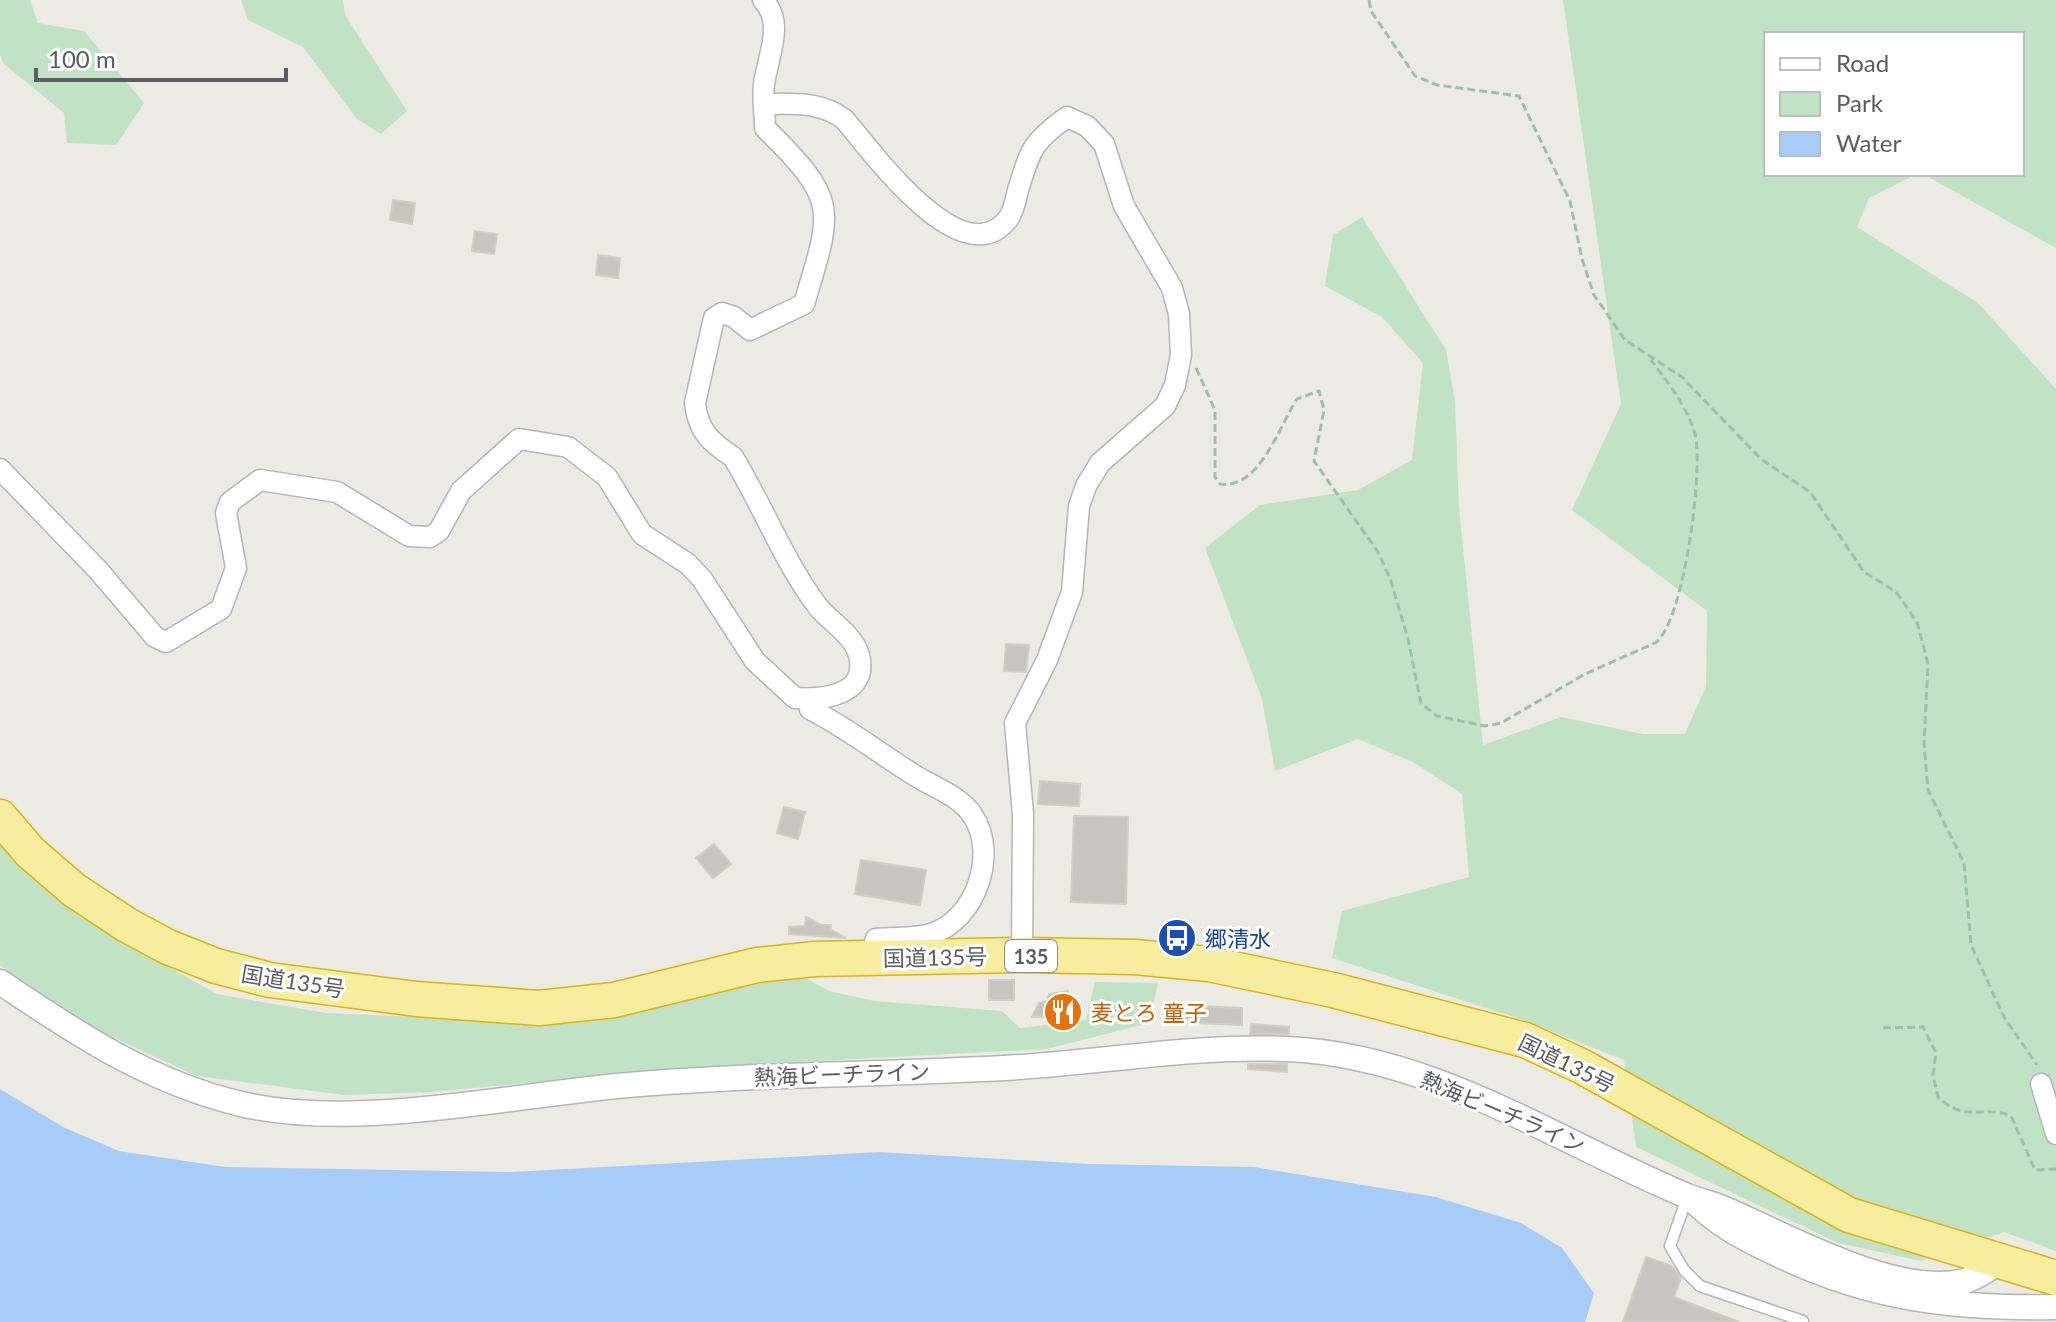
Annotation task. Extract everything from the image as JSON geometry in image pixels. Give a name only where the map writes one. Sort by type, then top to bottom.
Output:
[{"type":"highway","name":"国道135号","points":[[0,817],[30,852],[74,890],[127,925],[168,947],[216,966],[270,980],[416,999],[539,1008],[614,1000],[757,965],[870,958],[1022,955],[1135,957],[1209,964],[1488,1029],[1581,1066],[1849,1215],[2056,1278]]},
{"type":"street","points":[[0,469],[98,570],[155,637],[166,642],[221,609],[236,568],[226,513],[230,502],[260,480],[337,492],[420,539],[439,531],[461,491],[519,439],[568,447],[614,485],[642,534],[688,564],[702,579],[755,661],[795,698],[841,694],[854,686],[859,656],[855,646],[818,607],[733,457],[710,441],[700,428],[695,403],[714,318],[722,313],[734,317],[750,330],[804,304],[824,238],[825,208],[815,182],[806,168],[765,128],[764,104],[774,14],[763,0]]},
{"type":"street","points":[[764,104],[814,105],[830,109],[844,119],[922,209],[940,221],[980,233],[996,229],[1008,219],[1032,146],[1042,135],[1067,117],[1087,126],[1104,144],[1124,206],[1172,288],[1179,314],[1181,355],[1175,385],[1165,406],[1100,463],[1086,486],[1079,506],[1072,592],[1047,660],[1015,723],[1023,814],[1022,955]]},
{"type":"street","points":[[808,699],[810,709],[853,731],[972,814],[983,836],[980,881],[970,902],[959,915],[932,933],[876,939],[870,958]]},
{"type":"street","name":"熱海ビーチライン","points":[[0,982],[100,1050],[201,1092],[242,1104],[341,1112],[698,1079],[1009,1068],[1238,1049],[1305,1050],[1380,1063],[1434,1081],[1838,1260],[1899,1277],[1965,1281],[2001,1261]]},
{"type":"street","points":[[2041,1084],[2056,1134]]},
{"type":"street","name":"熱海ビーチライン","points":[[1688,1196],[1715,1222],[1798,1264],[1857,1287],[1888,1295],[1965,1306],[2056,1307]]},
{"type":"lane","points":[[1688,1196],[1670,1246],[1684,1270],[1700,1286],[1803,1321]]},
{"type":"path","points":[[1369,0],[1371,11],[1415,76],[1437,85],[1519,96],[1570,201],[1582,259],[1594,295],[1625,340],[1682,377],[1761,459],[1810,492],[1864,572],[1896,592],[1917,622],[1928,664],[1924,744],[1928,790],[1964,863],[1971,945],[2004,1017],[2036,1063],[2041,1084]]},
{"type":"path","points":[[1181,355],[1196,367],[1215,410],[1215,477],[1220,484],[1230,486],[1246,477],[1276,443],[1297,399],[1319,391],[1324,410],[1314,461],[1378,552],[1390,578],[1408,639],[1421,703],[1437,716],[1485,726],[1514,717],[1585,674],[1655,643],[1662,638],[1674,614],[1688,562],[1696,438],[1684,405],[1649,357]]},
{"type":"path","points":[[1883,1028],[1923,1027],[1936,1053],[1933,1075],[1938,1097],[1961,1114],[2003,1113],[2011,1116],[2035,1170],[2056,1169]]},
{"type":"green space","points":[[0,0],[30,0],[38,23],[84,31],[144,103],[116,145],[67,143],[64,113],[4,64],[0,55]]},
{"type":"green space","points":[[241,0],[343,0],[345,15],[407,111],[381,134],[357,119],[303,47],[248,20]]},
{"type":"green space","points":[[1563,0],[2056,0],[2056,248],[1927,176],[2024,176],[2024,32],[1764,32],[1764,176],[1913,176],[1869,198],[1857,227],[1978,303],[2056,389],[2056,1251],[2004,1232],[1921,1261],[1838,1243],[1636,1147],[1624,1060],[1523,1020],[1332,958],[1342,911],[1469,877],[1462,794],[1413,762],[1358,739],[1275,771],[1262,699],[1205,548],[1260,505],[1358,490],[1412,460],[1423,363],[1382,317],[1325,286],[1333,235],[1362,217],[1446,350],[1455,401],[1459,508],[1483,745],[1561,717],[1643,734],[1685,734],[1706,686],[1707,611],[1572,510],[1621,404]]},
{"type":"green space","points":[[0,839],[80,917],[217,994],[326,1013],[538,1022],[745,978],[807,979],[829,991],[874,1001],[1002,1011],[1020,1028],[1086,1020],[1095,982],[1158,983],[1149,1023],[1047,1049],[686,1068],[432,1092],[344,1095],[197,1076],[71,1018],[0,965]]},
{"type":"water","points":[[0,1089],[63,1127],[119,1151],[225,1167],[512,1172],[879,1152],[1089,1164],[1254,1167],[1436,1197],[1521,1223],[1562,1248],[1594,1293],[1585,1322],[0,1322]]},
{"type":"building","points":[[393,200],[415,203],[412,224],[390,220]]},
{"type":"building","points":[[475,231],[497,234],[494,254],[472,251]]},
{"type":"building","points":[[598,255],[620,258],[618,278],[596,275]]},
{"type":"building","points":[[1006,644],[1029,645],[1026,672],[1004,671]]},
{"type":"building","points":[[1040,781],[1080,784],[1079,806],[1038,804]]},
{"type":"building","points":[[784,807],[805,812],[798,839],[777,833]]},
{"type":"building","points":[[1074,816],[1128,817],[1126,904],[1071,902]]},
{"type":"building","points":[[714,844],[731,864],[713,878],[696,858]]},
{"type":"building","points":[[861,860],[926,870],[920,905],[855,894]]},
{"type":"building","points":[[806,917],[821,925],[831,925],[831,930],[846,938],[789,934],[789,927],[805,926]]},
{"type":"building","points":[[989,980],[1014,980],[1014,1000],[989,1000]]},
{"type":"building","points":[[1068,991],[1069,1016],[1032,1017],[1039,1003],[1048,1001],[1049,994]]},
{"type":"building","points":[[1171,1005],[1242,1008],[1242,1025],[1170,1022]]},
{"type":"building","points":[[1251,1024],[1289,1027],[1289,1034],[1250,1034]]},
{"type":"building","points":[[1248,1064],[1287,1064],[1287,1072],[1248,1069]]},
{"type":"building","points":[[1646,1257],[1672,1266],[1681,1278],[1674,1297],[1739,1322],[1623,1322]]},
{"type":"place","name":"郷清水","points":[[1177,938]]},
{"type":"place","name":"麦とろ 童子","points":[[1063,1012]]}]
